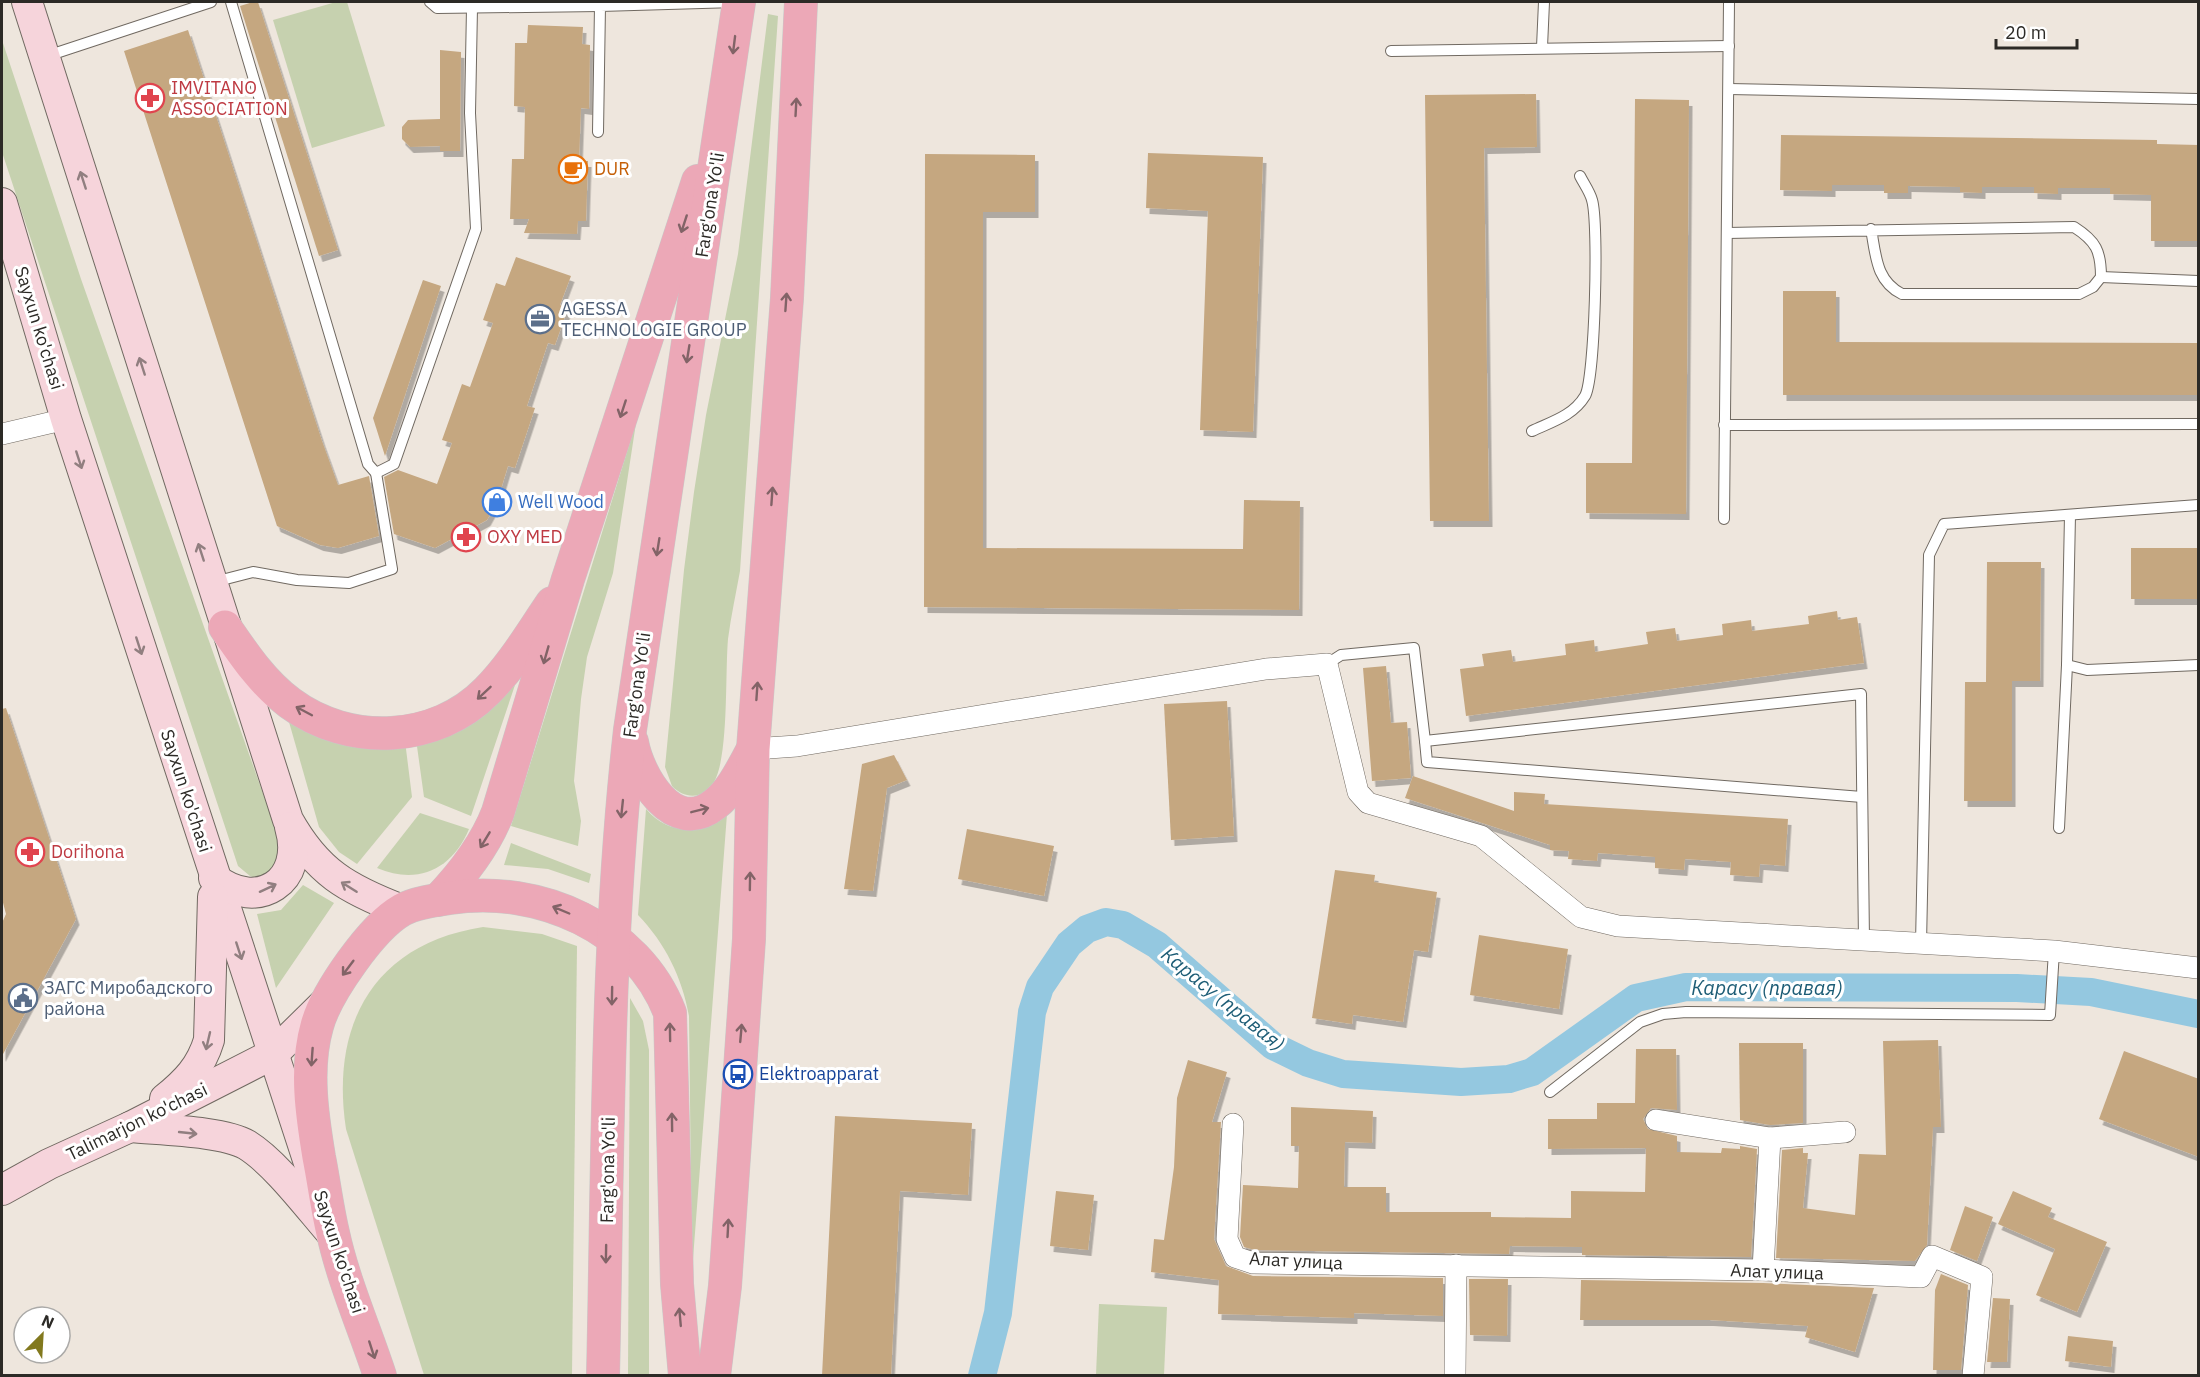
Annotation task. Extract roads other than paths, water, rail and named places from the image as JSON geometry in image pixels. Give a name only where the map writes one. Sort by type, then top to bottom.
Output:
[{"type":"main road","points":[[27,2],[293,838],[294,859],[288,872],[277,884],[261,892],[246,893],[229,888],[214,878]]},
{"type":"main road","name":"Farg'ona Yo'li","points":[[603,1376],[613,937],[621,817],[630,730],[728,88],[739,2]]},
{"type":"main road","points":[[714,1376],[725,1286],[749,939],[753,749],[787,298],[801,2]]},
{"type":"main road","points":[[438,900],[468,866],[491,829],[535,693],[568,579],[728,88]]},
{"type":"main road","name":"Sayxun ko'chasi","points":[[2,203],[66,419],[214,878],[380,1376]]},
{"type":"main road","points":[[225,627],[264,679],[298,708],[349,728],[379,733],[409,733],[452,717],[487,692],[524,645],[568,579]]},
{"type":"main road","points":[[630,730],[636,758],[646,783],[661,801],[683,812],[704,811],[714,806],[732,785],[753,749]]},
{"type":"main road","points":[[288,820],[312,857],[327,872],[363,895],[402,910]]},
{"type":"main road","points":[[130,1127],[188,1080],[204,1055],[211,1025],[214,878]]},
{"type":"main road","points":[[333,1235],[315,1130],[311,1080],[317,1026],[327,1001],[362,950],[402,910],[438,900],[480,895],[528,900],[562,910],[613,937],[646,969],[660,990],[670,1013],[677,1284],[685,1376]]},
{"type":"main road","name":"Talimarjon ko'chasi","points":[[2,1190],[49,1164],[130,1127],[273,1054],[327,1001]]},
{"type":"main road","points":[[130,1127],[229,1138],[246,1145],[263,1157],[333,1235]]},
{"type":"street","points":[[2,434],[66,419]]},
{"type":"street","points":[[753,749],[809,744],[1266,669],[1327,664],[1358,792],[1368,803],[1471,831],[1481,836],[1581,917],[1618,927],[2054,951],[2195,966]]},
{"type":"street","points":[[1656,1120],[1770,1138],[1845,1132]]},
{"type":"street","name":"Алат улица","points":[[1233,1124],[1227,1239],[1235,1257],[1253,1263],[1763,1270],[1921,1277],[1932,1256],[1982,1277],[1973,1376]]},
{"type":"street","points":[[1763,1270],[1770,1138]]},
{"type":"street","points":[[1455,1376],[1456,1265]]},
{"type":"lane","points":[[44,57],[211,2]]},
{"type":"lane","points":[[211,583],[253,572],[297,580],[349,583],[392,569],[376,473],[368,464],[231,2]]},
{"type":"lane","points":[[430,2],[437,8],[739,2]]},
{"type":"lane","points":[[1542,47],[1544,2]]},
{"type":"lane","points":[[1724,519],[1729,2]]},
{"type":"lane","points":[[598,132],[600,4]]},
{"type":"lane","points":[[376,473],[394,464],[476,229],[470,113],[472,8]]},
{"type":"lane","points":[[1391,51],[1729,46]]},
{"type":"lane","points":[[1729,89],[2199,99]]},
{"type":"lane","points":[[1532,431],[1570,413],[1586,395],[1594,343],[1595,230],[1592,201],[1580,176]]},
{"type":"lane","points":[[1727,233],[1871,230],[2074,227],[2088,236],[2101,256],[2101,277],[2093,287],[2079,294],[1902,294],[1891,289],[1883,280],[1877,264],[1871,230]]},
{"type":"lane","points":[[2101,277],[2199,281]]},
{"type":"lane","points":[[1724,425],[2199,424]]},
{"type":"lane","points":[[1921,944],[1929,555],[1944,524],[2199,505]]},
{"type":"lane","points":[[2059,828],[2067,666],[2070,514]]},
{"type":"lane","points":[[1327,664],[1341,655],[1414,648],[1427,762],[1862,797]]},
{"type":"lane","points":[[2067,666],[2087,670],[2199,664]]},
{"type":"lane","points":[[1425,741],[1861,694],[1864,941]]},
{"type":"lane","points":[[1550,1092],[1640,1022],[1663,1014],[1686,1012],[2050,1015],[2054,951]]},
{"type":"waterway","name":"Карасу (правая)","points":[[982,1376],[998,1313],[1032,1012],[1040,987],[1069,944],[1087,929],[1106,922],[1123,925],[1157,945],[1273,1046],[1308,1063],[1343,1074],[1461,1082],[1509,1079],[1532,1072],[1636,998],[1686,987],[2017,988],[2091,992],[2198,1014]]},
{"type":"place","name":"IMVITANO ASSOCIATION","points":[[150,98]]},
{"type":"place","name":"DUR","points":[[573,169]]},
{"type":"place","name":"AGESSA TECHNOLOGIE GROUP","points":[[540,319]]},
{"type":"place","name":"Well Wood","points":[[497,502]]},
{"type":"place","name":"OXY MED","points":[[466,537]]},
{"type":"place","name":"Dorihona","points":[[30,852]]},
{"type":"place","name":"ЗАГС Миробадского района","points":[[23,998]]},
{"type":"place","name":"Elektroapparat","points":[[738,1074]]}]
